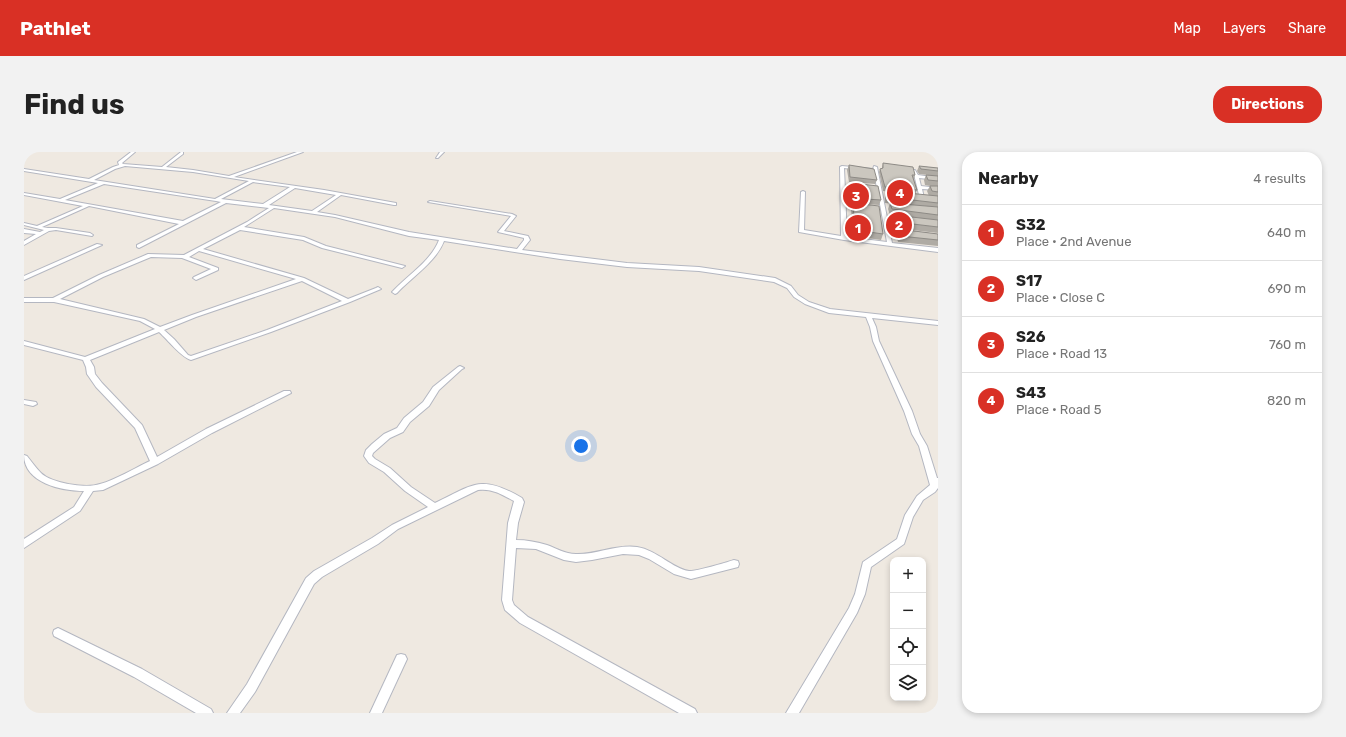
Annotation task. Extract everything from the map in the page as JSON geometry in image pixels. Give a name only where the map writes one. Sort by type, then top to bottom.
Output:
[{"type":"street","points":[[123,166],[119,164],[133,152]]},
{"type":"street","points":[[163,168],[182,152]]},
{"type":"street","points":[[229,177],[301,152]]},
{"type":"street","points":[[437,157],[442,152]]},
{"type":"street","points":[[90,180],[123,166],[163,168],[193,171],[252,182],[340,194],[394,204]]},
{"type":"street","points":[[844,238],[842,167],[876,169],[890,244]]},
{"type":"street","points":[[24,170],[216,200],[274,206],[312,212],[409,234],[597,262],[698,269],[775,280],[786,284],[796,296],[812,305],[829,311],[938,323]]},
{"type":"street","points":[[24,174],[30,172]]},
{"type":"street","points":[[915,197],[925,198],[919,187],[915,174],[938,179]]},
{"type":"street","points":[[60,200],[104,182]]},
{"type":"street","points":[[216,200],[252,182]]},
{"type":"street","points":[[842,184],[850,185]]},
{"type":"street","points":[[265,205],[294,187]]},
{"type":"street","points":[[919,187],[938,189]]},
{"type":"street","points":[[872,188],[887,194]]},
{"type":"street","points":[[803,192],[801,231],[938,250]]},
{"type":"street","points":[[24,194],[184,223]]},
{"type":"street","points":[[312,212],[340,194]]},
{"type":"street","points":[[139,246],[226,201]]},
{"type":"street","points":[[430,202],[514,216],[501,232],[526,237],[527,240],[520,250]]},
{"type":"street","points":[[38,227],[88,205]]},
{"type":"street","points":[[843,205],[850,206]]},
{"type":"street","points":[[183,257],[200,250],[274,206]]},
{"type":"street","points":[[877,209],[890,206]]},
{"type":"street","points":[[885,217],[893,218]]},
{"type":"street","points":[[24,224],[48,230],[56,229],[90,235]]},
{"type":"street","points":[[239,228],[312,241],[324,247],[402,266]]},
{"type":"street","points":[[24,243],[48,230]]},
{"type":"street","points":[[888,230],[895,231]]},
{"type":"street","points":[[24,231],[42,234]]},
{"type":"street","points":[[395,292],[422,266],[441,244],[442,239]]},
{"type":"street","points":[[24,278],[99,245]]},
{"type":"street","points":[[200,250],[302,278],[348,301]]},
{"type":"street","points":[[54,300],[146,256],[157,254],[183,257],[216,270],[196,278]]},
{"type":"street","points":[[24,343],[86,359],[159,330],[302,278]]},
{"type":"street","points":[[24,300],[54,300],[142,320],[172,340],[186,356],[191,358],[378,289]]},
{"type":"street","points":[[792,713],[853,610],[860,594],[867,565],[901,541],[908,517],[920,498],[936,483],[923,446],[916,434],[908,411],[876,341],[873,327],[868,315]]},
{"type":"street","points":[[86,359],[91,374],[99,385],[139,427],[155,462]]},
{"type":"street","points":[[434,507],[408,489],[387,470],[372,461],[368,456],[369,452],[387,436],[400,430],[407,420],[426,404],[436,388],[460,368]]},
{"type":"street","points":[[24,458],[38,475],[46,480],[66,487],[100,488],[155,462],[209,431],[287,393]]},
{"type":"street","points":[[24,402],[33,404]]},
{"type":"street","points":[[233,713],[250,688],[310,581],[318,574],[375,541],[395,527],[476,487],[492,487],[508,493],[519,502],[513,523],[507,600],[509,607],[514,613],[687,712]]},
{"type":"street","points":[[24,544],[77,510],[90,488]]},
{"type":"street","points":[[511,544],[531,544],[564,556],[576,558],[614,551],[639,551],[650,554],[684,575],[691,575],[734,564]]},
{"type":"street","points":[[58,633],[138,673],[207,713]]},
{"type":"street","points":[[376,713],[401,659]]},
{"type":"building","points":[[883,163],[913,167],[915,175],[912,175],[917,190],[885,187],[880,169],[883,168]]},
{"type":"building","points":[[849,165],[874,169],[877,180],[850,177]]},
{"type":"building","points":[[919,166],[938,168],[938,171],[921,169]]},
{"type":"building","points":[[926,175],[938,176],[938,181],[928,180]]},
{"type":"building","points":[[851,183],[878,186],[881,200],[851,198]]},
{"type":"building","points":[[930,186],[938,186],[938,192],[932,191]]},
{"type":"building","points":[[887,191],[938,196],[938,203],[887,197]]},
{"type":"building","points":[[853,203],[879,206],[883,234],[855,230]]},
{"type":"building","points":[[890,203],[938,207],[938,215],[892,209]]},
{"type":"building","points":[[894,215],[938,220],[938,227],[896,222]]},
{"type":"building","points":[[898,229],[938,234],[938,240],[900,236]]},
{"type":"place","name":"S43","points":[[900,193]]},
{"type":"place","name":"S26","points":[[856,196]]},
{"type":"place","name":"S17","points":[[899,225]]},
{"type":"place","name":"S32","points":[[858,228]]}]
